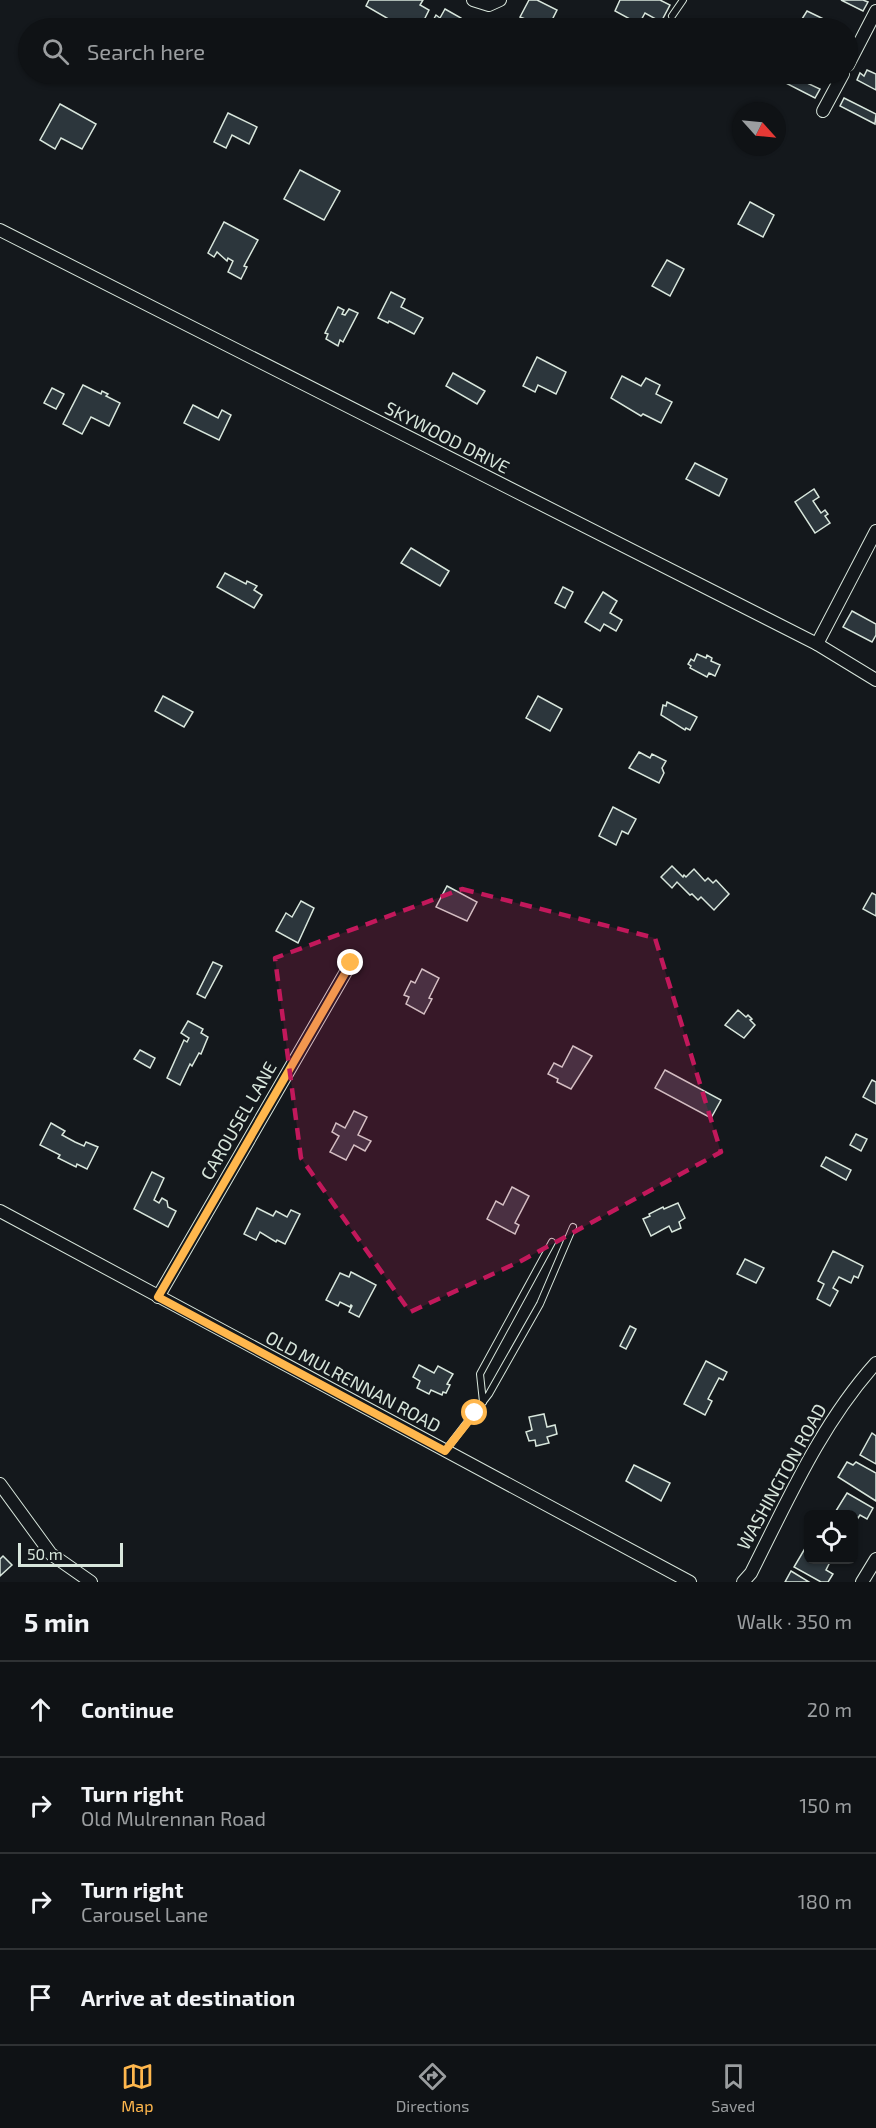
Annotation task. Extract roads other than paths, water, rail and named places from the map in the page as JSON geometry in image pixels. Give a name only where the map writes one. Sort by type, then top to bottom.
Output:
[{"type":"street","points":[[473,0],[489,5],[500,0]]},
{"type":"street","points":[[858,46],[876,11]]},
{"type":"street","points":[[824,111],[838,84]]},
{"type":"street","name":"SKYWOOD DRIVE","points":[[0,230],[817,644],[876,680]]},
{"type":"street","points":[[817,644],[876,531]]},
{"type":"street","name":"CAROUSEL LANE","points":[[158,1297],[351,963]]},
{"type":"street","name":"OLD MULRENNAN ROAD","points":[[0,1211],[690,1582]]},
{"type":"street","name":"WASHINGTON ROAD","points":[[743,1582],[751,1573],[807,1462],[851,1393],[876,1362]]},
{"type":"street","points":[[0,1484],[51,1554],[91,1582]]},
{"type":"street","points":[[862,1582],[876,1559]]},
{"type":"lane","points":[[672,16],[683,0]]},
{"type":"lane","points":[[445,1451],[483,1402],[540,1304],[573,1227]]},
{"type":"lane","points":[[483,1402],[480,1374],[552,1242]]}]
